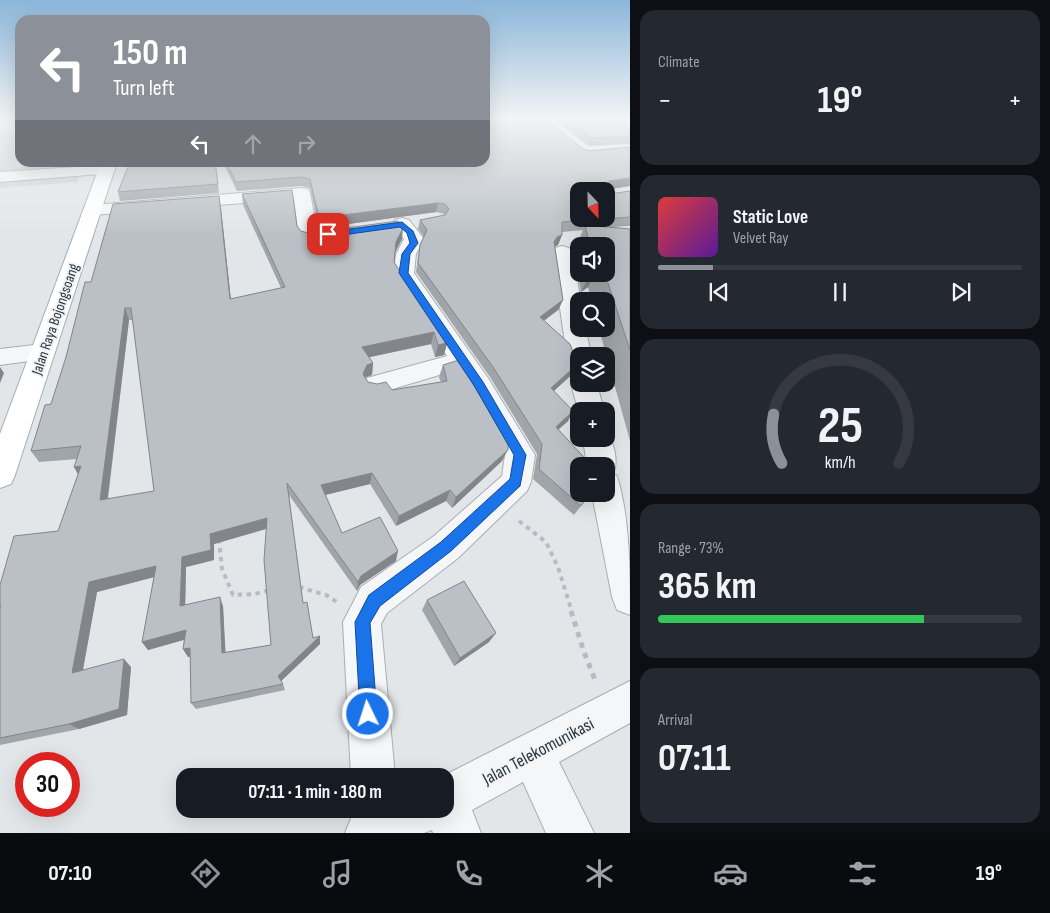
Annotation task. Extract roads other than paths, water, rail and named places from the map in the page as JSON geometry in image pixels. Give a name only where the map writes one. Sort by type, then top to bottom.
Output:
[{"type":"main road","name":"Jalan Raya Bojongsoang","points":[[0,475],[108,167]]},
{"type":"street","points":[[0,178],[99,167]]},
{"type":"street","points":[[93,210],[302,193],[309,237],[356,230]]},
{"type":"street","points":[[371,768],[362,622],[374,600],[446,547],[516,482],[520,455],[462,360],[404,273],[406,254],[414,240],[402,224]]},
{"type":"street","points":[[562,252],[577,347]]},
{"type":"street","points":[[0,357],[43,352]]},
{"type":"street","points":[[376,385],[462,360]]},
{"type":"street","points":[[610,502],[630,597]]},
{"type":"street","name":"Jalan Telekomunikasi","points":[[454,804],[532,754],[621,706]]},
{"type":"street","points":[[532,754],[570,833]]},
{"type":"street","name":"Jalan Telekomunikasi","points":[[374,824],[404,818]]}]
